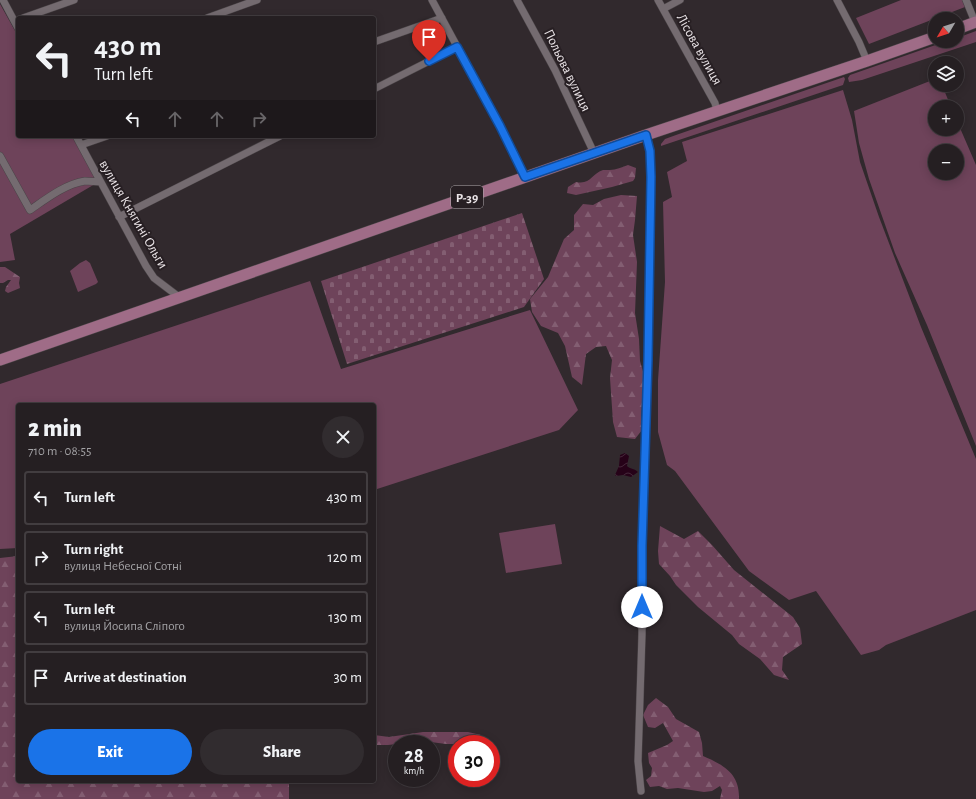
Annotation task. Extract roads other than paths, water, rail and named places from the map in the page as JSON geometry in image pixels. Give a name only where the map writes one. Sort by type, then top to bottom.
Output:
[{"type":"main road","points":[[964,26],[976,22]]},
{"type":"main road","name":"Р-39","points":[[0,360],[646,135],[867,61],[928,39]]},
{"type":"street","points":[[3,0],[16,21]]},
{"type":"street","points":[[29,16],[74,0]]},
{"type":"street","points":[[213,16],[257,0]]},
{"type":"street","points":[[432,0],[500,126],[525,177]]},
{"type":"street","name":"Польова вулиця","points":[[517,0],[555,70],[594,153]]},
{"type":"street","name":"Лісова вулиця","points":[[658,0],[715,103],[717,111]]},
{"type":"street","points":[[663,9],[680,0]]},
{"type":"street","points":[[837,0],[859,42],[867,61]]},
{"type":"street","points":[[968,3],[976,22]]},
{"type":"street","points":[[376,41],[442,18]]},
{"type":"street","points":[[376,88],[457,47]]},
{"type":"street","points":[[641,791],[638,761],[651,177],[650,151],[646,135]]},
{"type":"street","name":"вулиця Княгині Ольги","points":[[77,138],[146,266],[154,278],[179,297]]},
{"type":"street","points":[[81,145],[101,138]]},
{"type":"street","points":[[119,217],[276,138]]},
{"type":"street","points":[[0,156],[30,210],[69,186],[85,181],[100,182]]},
{"type":"water","points":[[625,453],[629,456],[627,466],[638,472],[631,477],[615,475],[619,466],[620,455]]}]
